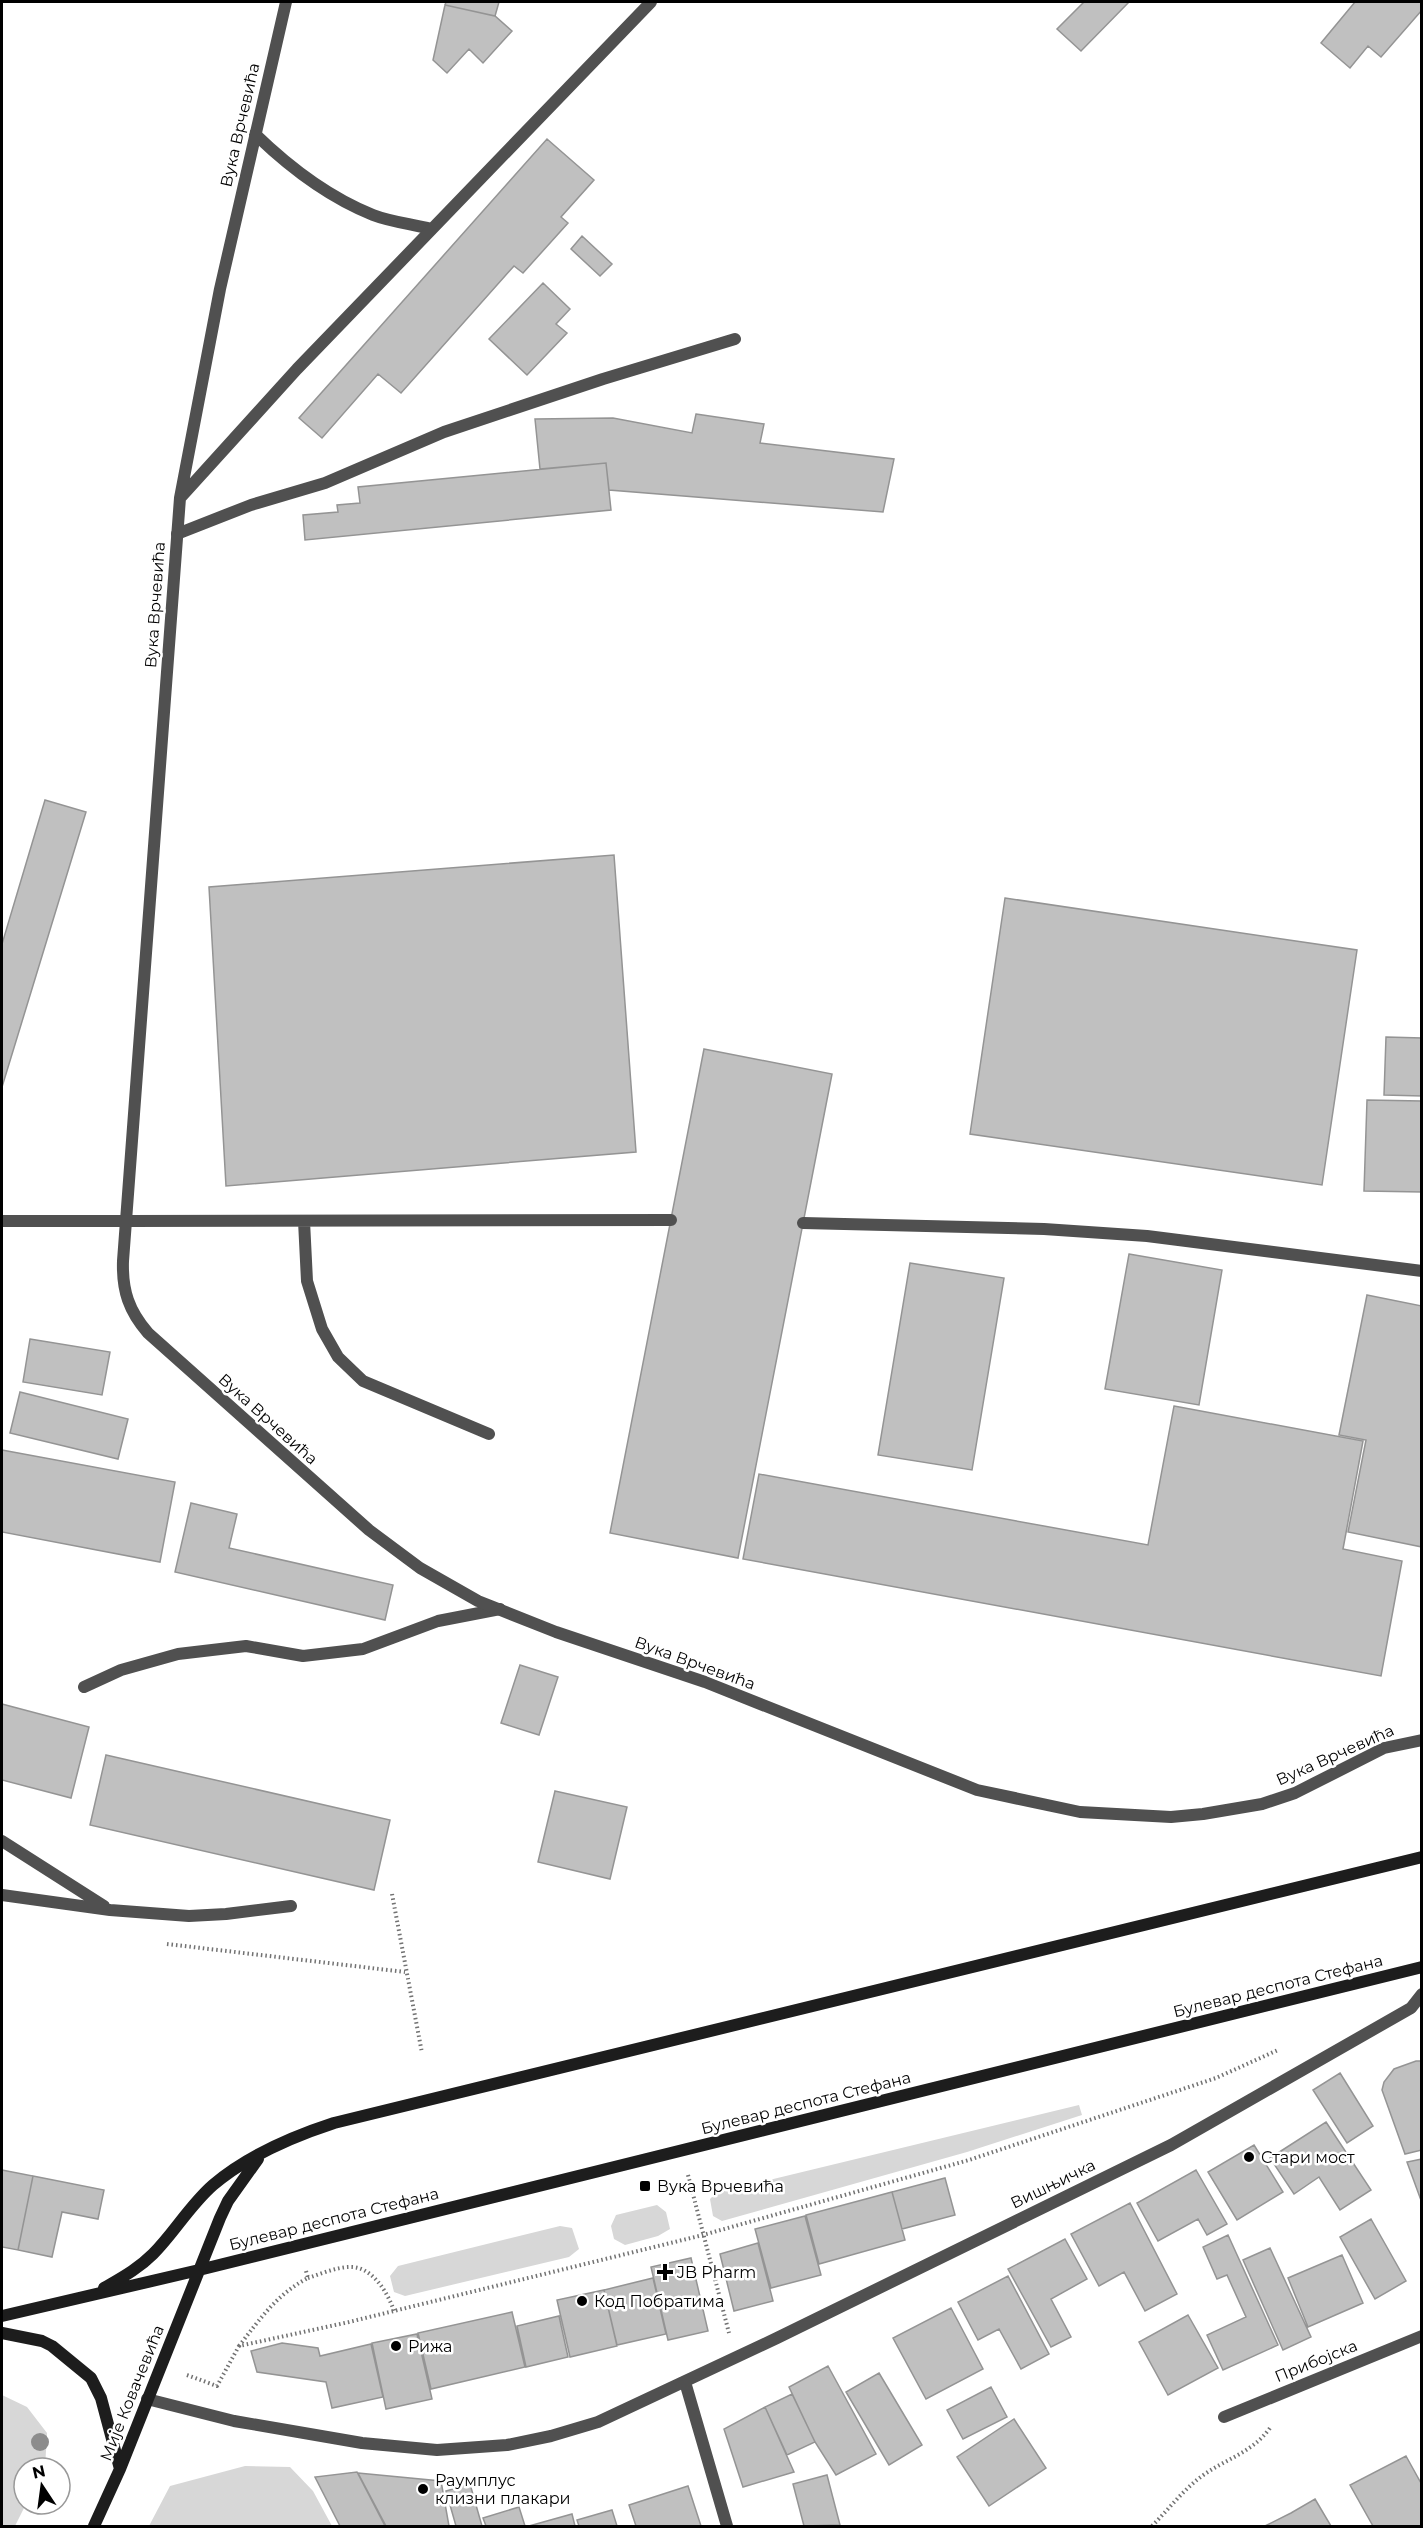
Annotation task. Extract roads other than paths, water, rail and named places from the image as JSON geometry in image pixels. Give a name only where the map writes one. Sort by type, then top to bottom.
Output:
[{"type":"main road","name":"Булевар деспота Стефана","points":[[92,2294],[132,2271],[152,2256],[211,2187],[260,2155],[302,2133],[382,2110],[1422,1857]]},
{"type":"main road","name":"Булевар деспота Стефана","points":[[2,2316],[199,2270],[1422,1967]]},
{"type":"main road","name":"Булевар деспота Стефана","points":[[199,2270],[228,2201],[260,2155]]},
{"type":"main road","name":"Мије Ковачевића","points":[[94,2526],[120,2469],[199,2270]]},
{"type":"main road","points":[[2,2333],[42,2341],[52,2346],[91,2378],[101,2398],[120,2469]]},
{"type":"street","name":"Вука Врчевића","points":[[286,2],[220,289],[180,498],[122,1279],[127,1301],[134,1317],[148,1334],[369,1530],[420,1568],[478,1601],[556,1632],[705,1682],[977,1790],[1080,1812],[1171,1817],[1262,1804],[1295,1793],[1384,1748],[1422,1740]]},
{"type":"street","points":[[180,498],[297,369],[651,2]]},
{"type":"street","points":[[255,134],[283,160],[325,190],[374,215],[431,229]]},
{"type":"street","points":[[177,534],[251,505],[325,483],[444,432],[603,379],[735,339]]},
{"type":"street","points":[[2,1221],[671,1220]]},
{"type":"street","points":[[304,1221],[308,1281],[322,1329],[338,1357],[363,1381],[489,1434]]},
{"type":"street","points":[[803,1223],[1032,1229],[1147,1236],[1422,1271]]},
{"type":"street","points":[[84,1687],[122,1670],[178,1654],[246,1646],[303,1656],[363,1649],[438,1621],[500,1609]]},
{"type":"street","points":[[2,1841],[110,1910]]},
{"type":"street","points":[[2,1895],[110,1910],[189,1916],[291,1906]]},
{"type":"street","name":"Вишњичка","points":[[685,2382],[1171,2145],[1411,2008],[1422,1994]]},
{"type":"street","name":"Прибојска","points":[[1224,2417],[1422,2336]]},
{"type":"street","points":[[147,2399],[268,2427],[362,2443],[437,2450],[507,2445],[551,2436],[598,2422],[685,2382],[728,2526]]},
{"type":"place","name":"Стари мост","points":[[1249,2157]]},
{"type":"place","name":"Вука Врчевића","points":[[645,2186]]},
{"type":"place","name":"JB Pharm","points":[[665,2272]]},
{"type":"place","name":"Код Побратима","points":[[582,2301]]},
{"type":"place","name":"Рижа","points":[[396,2346]]},
{"type":"place","name":"Раумплус клизни плакари","points":[[423,2489]]}]
